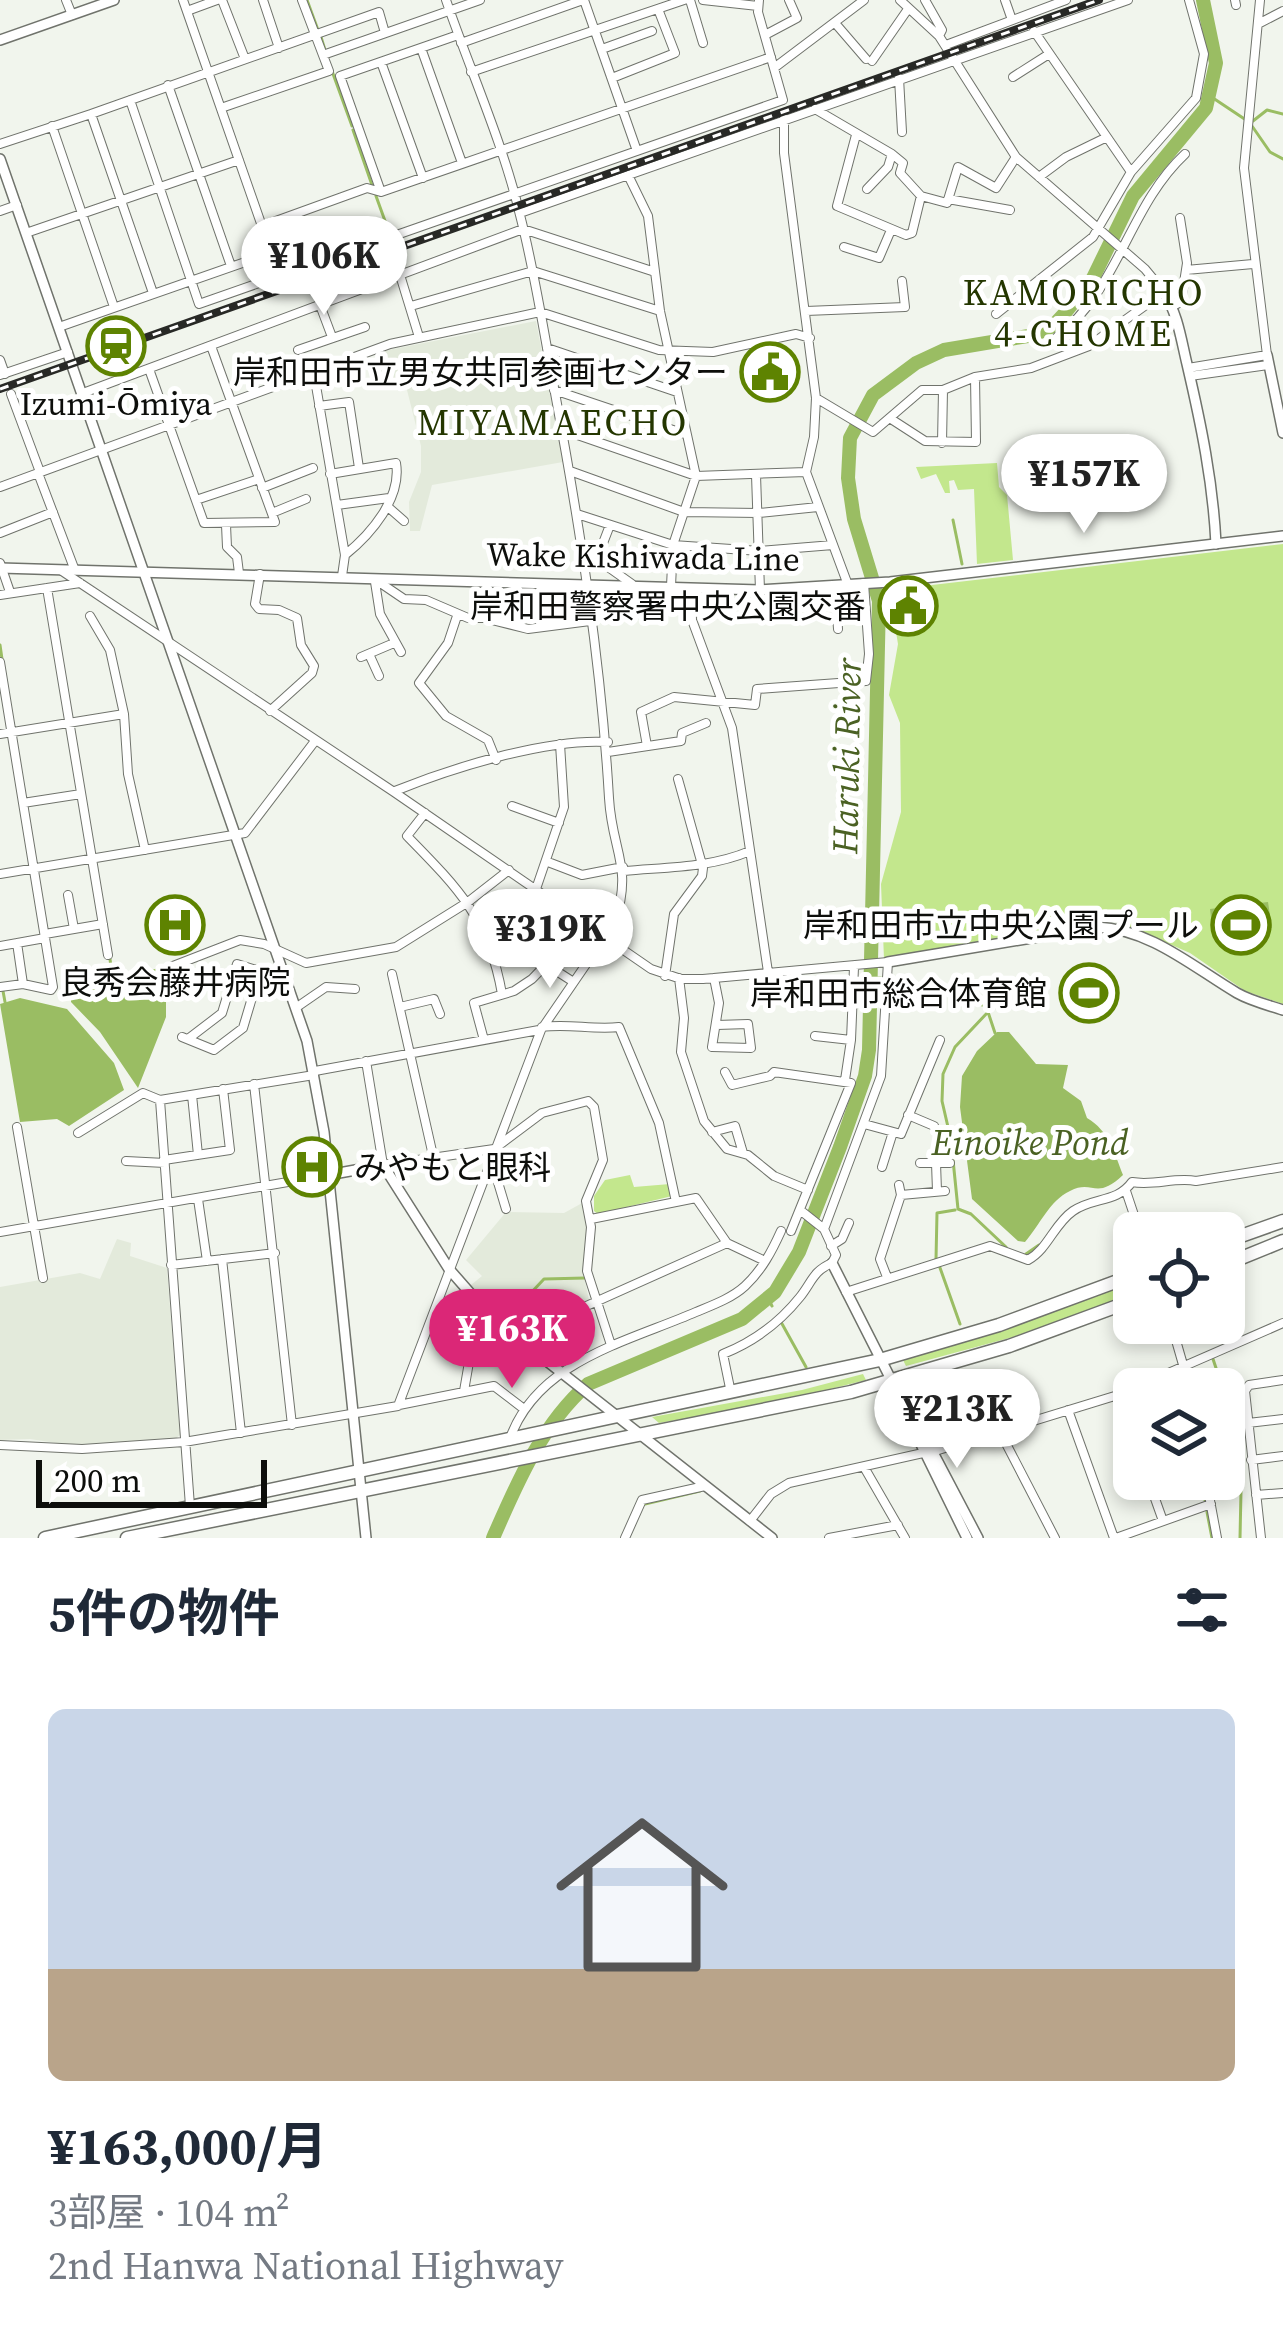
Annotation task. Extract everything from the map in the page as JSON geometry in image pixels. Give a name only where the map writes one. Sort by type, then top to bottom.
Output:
[{"type":"highway","points":[[1245,1235],[1283,1221]]},
{"type":"highway","points":[[1245,1256],[1283,1241]]},
{"type":"highway","points":[[45,1538],[880,1360],[1113,1283]]},
{"type":"highway","points":[[128,1538],[193,1530],[891,1382],[1113,1308]]},
{"type":"street","points":[[66,0],[72,15]]},
{"type":"street","points":[[0,40],[113,0]]},
{"type":"street","points":[[183,0],[279,275]]},
{"type":"street","points":[[187,11],[220,0],[245,59]]},
{"type":"street","points":[[263,0],[279,48]]},
{"type":"street","points":[[221,108],[329,71],[302,0]]},
{"type":"street","points":[[398,1406],[542,1028],[605,935],[620,905],[623,869],[611,822],[608,747],[577,514],[533,271],[520,213],[446,0]]},
{"type":"street","points":[[323,55],[480,0]]},
{"type":"street","points":[[381,192],[340,76],[583,0],[637,151]]},
{"type":"street","points":[[471,73],[687,0],[703,43]]},
{"type":"street","points":[[130,100],[199,304],[783,100],[759,3],[703,0]]},
{"type":"street","points":[[765,35],[796,18],[789,0]]},
{"type":"street","points":[[262,226],[367,188],[381,192],[622,107],[773,62],[864,0]]},
{"type":"street","points":[[899,0],[943,40],[1016,157],[1156,280],[1173,306],[1209,463],[1216,544]]},
{"type":"street","points":[[925,0],[943,40]]},
{"type":"street","points":[[1005,0],[1012,20]]},
{"type":"street","points":[[943,40],[1066,0]]},
{"type":"street","points":[[520,213],[1128,0]]},
{"type":"street","points":[[997,314],[1100,230],[1131,172],[1196,98],[1204,54],[1189,0]]},
{"type":"street","points":[[1260,0],[1244,168],[1253,264],[1283,433]]},
{"type":"street","points":[[612,78],[675,53],[658,9]]},
{"type":"street","points":[[835,23],[869,60],[908,9]]},
{"type":"street","points":[[1258,25],[1283,11]]},
{"type":"street","points":[[0,144],[379,12],[386,33]]},
{"type":"street","points":[[1034,31],[1131,172]]},
{"type":"street","points":[[602,50],[652,32]]},
{"type":"street","points":[[421,48],[462,163]]},
{"type":"street","points":[[1013,77],[1048,54]]},
{"type":"street","points":[[381,62],[422,178]]},
{"type":"street","points":[[899,78],[902,132]]},
{"type":"street","points":[[168,85],[231,266]]},
{"type":"street","points":[[814,108],[903,163],[900,173],[921,196],[947,203],[958,167],[996,188],[1016,157]]},
{"type":"street","points":[[91,114],[153,293]]},
{"type":"street","points":[[784,119],[784,153],[816,398],[806,472],[848,585]]},
{"type":"street","points":[[52,126],[114,307]]},
{"type":"street","points":[[856,135],[837,206],[891,230],[912,233],[921,196]]},
{"type":"street","points":[[1039,177],[1105,138]]},
{"type":"street","points":[[867,189],[888,166],[892,154]]},
{"type":"street","points":[[1057,337],[1102,289],[1150,195],[1185,154]]},
{"type":"street","points":[[0,159],[278,951],[315,1073],[366,1538]]},
{"type":"street","points":[[26,233],[238,160]]},
{"type":"street","points":[[628,175],[648,216],[660,311],[696,476],[673,545],[671,586]]},
{"type":"street","points":[[948,199],[1010,209]]},
{"type":"street","points":[[0,211],[16,205]]},
{"type":"street","points":[[1173,306],[1180,302],[1186,271],[1180,218]]},
{"type":"street","points":[[82,393],[523,229],[655,272]]},
{"type":"street","points":[[844,247],[879,258],[891,230]]},
{"type":"street","points":[[59,327],[271,253]]},
{"type":"street","points":[[1186,271],[1253,264]]},
{"type":"street","points":[[411,306],[533,271],[660,311]]},
{"type":"street","points":[[400,275],[419,337]]},
{"type":"street","points":[[806,311],[904,307],[902,281]]},
{"type":"street","points":[[816,398],[873,432],[922,391],[943,390],[975,376],[1031,368],[1089,346],[1164,292]]},
{"type":"street","points":[[320,305],[332,338]]},
{"type":"street","points":[[0,487],[391,344],[540,313],[669,350],[713,352],[796,334],[810,338]]},
{"type":"street","points":[[298,350],[365,327]]},
{"type":"street","points":[[149,369],[204,523],[275,522],[211,346]]},
{"type":"street","points":[[547,348],[679,392]]},
{"type":"street","points":[[0,360],[3,374],[68,352]]},
{"type":"street","points":[[1189,372],[1268,360]]},
{"type":"street","points":[[314,374],[345,555],[342,576]]},
{"type":"street","points":[[891,418],[917,438],[976,442],[975,376]]},
{"type":"street","points":[[942,443],[943,390]]},
{"type":"street","points":[[554,391],[687,434]]},
{"type":"street","points":[[11,394],[74,568]]},
{"type":"street","points":[[319,406],[349,402],[359,468]]},
{"type":"street","points":[[562,429],[696,476],[806,472]]},
{"type":"street","points":[[330,474],[396,463],[399,478],[388,502],[345,555]]},
{"type":"street","points":[[196,500],[313,468]]},
{"type":"street","points":[[570,471],[684,512],[759,513],[818,506]]},
{"type":"street","points":[[756,475],[760,590]]},
{"type":"street","points":[[272,513],[306,499]]},
{"type":"street","points":[[337,506],[388,502]]},
{"type":"street","points":[[388,502],[404,521]]},
{"type":"street","points":[[0,533],[53,512]]},
{"type":"street","points":[[577,514],[673,545],[760,551],[833,544]]},
{"type":"street","points":[[610,524],[601,562],[632,584]]},
{"type":"street","points":[[226,525],[227,547],[237,557],[239,573]]},
{"type":"street","name":"Wake Kishiwada Line","points":[[0,566],[760,590],[890,581],[1283,536]]},
{"type":"street","points":[[0,566],[5,593],[80,583]]},
{"type":"street","points":[[56,567],[664,976],[714,978],[856,967],[1096,927],[1114,928],[1181,956],[1242,996],[1283,1010]]},
{"type":"street","points":[[260,574],[255,604],[297,618],[301,646],[314,666],[270,711]]},
{"type":"street","points":[[375,578],[395,595],[426,600],[458,616],[528,629],[590,621]]},
{"type":"street","points":[[375,578],[380,614],[401,652]]},
{"type":"street","points":[[647,746],[640,712],[674,697],[755,705],[757,688],[866,681],[865,583]]},
{"type":"street","points":[[835,586],[838,629]]},
{"type":"street","points":[[691,587],[692,620],[732,728],[768,972]]},
{"type":"street","points":[[47,588],[108,955]]},
{"type":"street","points":[[90,616],[110,650],[124,714],[128,774],[145,850]]},
{"type":"street","points":[[458,616],[448,643],[419,683],[446,716],[488,740],[496,760]]},
{"type":"street","points":[[379,676],[365,655],[394,644]]},
{"type":"street","points":[[0,662],[53,987],[0,987]]},
{"type":"street","points":[[0,734],[124,714]]},
{"type":"street","points":[[394,791],[430,777],[578,740],[608,747],[681,741],[682,734],[706,723]]},
{"type":"street","points":[[0,874],[245,833],[316,740]]},
{"type":"street","points":[[536,889],[564,807],[560,744]]},
{"type":"street","points":[[664,976],[674,914],[702,876],[703,864],[678,779]]},
{"type":"street","points":[[23,803],[81,794]]},
{"type":"street","points":[[512,806],[559,823]]},
{"type":"street","points":[[424,813],[406,836],[478,916],[496,961],[502,994]]},
{"type":"street","points":[[548,862],[582,874],[703,864],[750,851]]},
{"type":"street","points":[[172,965],[240,940],[306,963],[396,946],[468,902],[509,870]]},
{"type":"street","points":[[68,895],[74,929]]},
{"type":"street","points":[[484,1040],[474,1003],[532,979],[586,922]]},
{"type":"street","points":[[0,946],[103,925]]},
{"type":"street","points":[[17,943],[23,984]]},
{"type":"street","points":[[822,1227],[881,1076],[886,962]]},
{"type":"street","points":[[544,963],[572,981]]},
{"type":"street","points":[[260,971],[243,1028],[214,1050],[185,1038],[222,1013],[237,964],[260,971],[272,975],[284,970]]},
{"type":"street","points":[[845,1079],[856,967]]},
{"type":"street","points":[[392,974],[434,1160]]},
{"type":"street","points":[[680,978],[681,1052],[697,1109],[727,1150],[742,1153],[774,1176],[808,1190]]},
{"type":"street","points":[[714,978],[719,1003],[712,1047],[751,1048],[748,1024],[717,1025]]},
{"type":"street","points":[[297,1007],[326,987],[355,989]]},
{"type":"street","points":[[400,1007],[434,999],[440,1014]]},
{"type":"street","points":[[77,1133],[143,1094],[160,1100],[192,1095],[563,1023],[591,1030],[619,1027],[659,1124],[676,1202]]},
{"type":"street","points":[[815,1036],[851,1040]]},
{"type":"street","points":[[864,1124],[901,1134],[940,1040]]},
{"type":"street","points":[[366,1061],[383,1165],[449,1269],[514,1339],[772,1538]]},
{"type":"street","points":[[515,1440],[525,1410],[610,1345],[733,1295],[801,1211],[850,1082],[774,1072],[732,1085],[725,1072]]},
{"type":"street","points":[[254,1084],[292,1425]]},
{"type":"street","points":[[126,1161],[165,1161],[230,1150],[224,1089]]},
{"type":"street","points":[[192,1095],[198,1155]]},
{"type":"street","points":[[160,1100],[190,1508]]},
{"type":"street","points":[[0,1232],[494,1149],[538,1115],[588,1102],[594,1107],[603,1148],[599,1175],[586,1202],[591,1219],[587,1271],[610,1345]]},
{"type":"street","points":[[908,1115],[934,1126]]},
{"type":"street","points":[[712,1132],[735,1126],[742,1153]]},
{"type":"street","points":[[17,1127],[43,1278]]},
{"type":"street","points":[[882,1167],[893,1132]]},
{"type":"street","points":[[920,1163],[950,1163]]},
{"type":"street","points":[[887,1277],[880,1259],[900,1190],[941,1191],[936,1163]]},
{"type":"street","points":[[488,1164],[494,1168],[506,1209]]},
{"type":"street","points":[[846,1292],[990,1246],[1028,1260],[1041,1251],[1055,1226],[1077,1208],[1126,1191],[1132,1183],[1196,1181],[1283,1166]]},
{"type":"street","points":[[1126,1191],[1133,1212]]},
{"type":"street","points":[[198,1198],[207,1261]]},
{"type":"street","points":[[591,1219],[696,1198],[728,1244],[765,1261]]},
{"type":"street","points":[[731,1394],[723,1354],[776,1323],[816,1269],[832,1264],[836,1255],[822,1227],[801,1211]]},
{"type":"street","points":[[831,1246],[842,1239],[849,1223]]},
{"type":"street","points":[[514,1339],[728,1244]]},
{"type":"street","points":[[171,1265],[274,1253]]},
{"type":"street","points":[[222,1259],[241,1433]]},
{"type":"street","points":[[832,1264],[910,1419],[978,1538]]},
{"type":"street","points":[[464,1391],[473,1339],[492,1318]]},
{"type":"street","points":[[1179,1368],[1283,1323]]},
{"type":"street","points":[[1178,1344],[1186,1368]]},
{"type":"street","points":[[1261,1538],[1245,1390],[1249,1385],[1283,1380]]},
{"type":"street","points":[[0,1445],[82,1449],[184,1442],[494,1386],[525,1410]]},
{"type":"street","points":[[750,1521],[771,1494],[789,1483],[928,1452],[1113,1396]]},
{"type":"street","points":[[1068,1410],[1115,1538],[1211,1504]]},
{"type":"street","points":[[1248,1423],[1283,1419]]},
{"type":"street","points":[[999,1430],[1055,1538]]},
{"type":"street","points":[[928,1452],[967,1538]]},
{"type":"street","points":[[1251,1460],[1283,1456]]},
{"type":"street","points":[[864,1466],[905,1538]]},
{"type":"street","points":[[625,1538],[642,1500],[705,1486]]},
{"type":"street","points":[[1256,1495],[1283,1493]]},
{"type":"street","points":[[1156,1500],[1163,1521]]},
{"type":"street","points":[[1210,1500],[1216,1538]]},
{"type":"street","points":[[829,1538],[898,1525]]},
{"type":"shaded area","points":[[536,321],[563,462],[432,485],[420,531],[410,531],[409,502],[421,472],[421,446],[406,386],[381,372],[383,351]]},
{"type":"shaded area","points":[[997,463],[999,487],[1007,495],[1013,560],[977,564],[974,489],[958,490],[954,480],[949,481],[950,493],[945,493],[936,474],[921,479],[916,467]]},
{"type":"shaded area","points":[[1283,544],[1283,1004],[1245,991],[1190,953],[1117,921],[884,959],[881,884],[901,812],[900,723],[889,695],[898,644],[889,590]]},
{"type":"shaded area","points":[[630,1175],[634,1187],[670,1184],[672,1196],[598,1214],[594,1211],[594,1196],[605,1180]]},
{"type":"shaded area","points":[[584,1202],[588,1233],[583,1271],[589,1300],[531,1324],[518,1295],[503,1294],[486,1301],[471,1285],[482,1276],[466,1260],[506,1212],[564,1213]]},
{"type":"shaded area","points":[[117,1239],[131,1243],[130,1256],[167,1268],[180,1435],[76,1446],[0,1440],[0,1287],[80,1273],[100,1279]]},
{"type":"shaded area","points":[[1113,1290],[1113,1301],[1013,1337],[906,1366],[903,1360]]},
{"type":"shaded area","points":[[863,1374],[866,1380],[771,1404],[659,1423],[652,1417],[802,1390]]},
{"type":"water","points":[[1268,902],[1272,928],[1213,935],[1210,909]]},
{"type":"water","points":[[158,968],[166,971],[166,1017],[138,1088],[71,997]]},
{"type":"water","points":[[20,998],[67,1009],[114,1063],[124,1090],[69,1126],[57,1119],[20,1122],[0,1004]]},
{"type":"water","name":"Einoike Pond","points":[[997,1032],[1009,1032],[1036,1064],[1068,1065],[1063,1088],[1081,1101],[1087,1118],[1106,1136],[1123,1175],[1107,1187],[1078,1188],[1063,1195],[1025,1242],[1018,1241],[972,1199],[960,1107],[962,1076],[977,1051]]},
{"type":"waterway","points":[[307,0],[318,30]]},
{"type":"waterway","name":"Haruki River","points":[[493,1538],[544,1436],[588,1384],[742,1319],[775,1292],[799,1252],[865,1076],[869,1050],[879,601],[854,519],[848,478],[850,438],[873,395],[916,363],[944,350],[1034,335],[1053,326],[1065,313],[1093,278],[1133,196],[1206,108],[1216,63],[1203,0]]},
{"type":"waterway","points":[[321,37],[325,50]]},
{"type":"waterway","points":[[332,71],[352,126]]},
{"type":"waterway","points":[[1210,96],[1246,120]]},
{"type":"waterway","points":[[1253,121],[1267,110],[1283,114]]},
{"type":"waterway","points":[[1252,126],[1270,152],[1283,159]]},
{"type":"waterway","points":[[353,130],[372,185]]},
{"type":"waterway","points":[[376,196],[389,232]]},
{"type":"waterway","points":[[953,520],[962,564]]},
{"type":"waterway","points":[[0,645],[2,659]]},
{"type":"waterway","points":[[110,959],[112,975]]},
{"type":"waterway","points":[[872,978],[881,978]]},
{"type":"waterway","points":[[890,978],[986,1006],[995,1033]]},
{"type":"waterway","points":[[3,991],[5,1002]]},
{"type":"waterway","points":[[988,1012],[955,1047],[943,1074],[942,1101],[958,1209],[971,1214],[1006,1247]]},
{"type":"waterway","points":[[936,1259],[937,1213],[955,1210]]},
{"type":"waterway","points":[[1026,1254],[1039,1245]]},
{"type":"waterway","points":[[939,1265],[960,1324]]},
{"type":"waterway","points":[[487,1302],[529,1295],[544,1279],[585,1278]]},
{"type":"waterway","points":[[768,1298],[772,1306]]},
{"type":"waterway","points":[[781,1322],[806,1367]]},
{"type":"waterway","points":[[1213,1359],[1216,1368]]},
{"type":"waterway","points":[[645,1504],[700,1491]]},
{"type":"waterway","points":[[1240,1538],[1241,1500]]},
{"type":"waterway","points":[[1207,1512],[1212,1538]]},
{"type":"railway","points":[[0,389],[1099,0]]},
{"type":"place","name":"Izumi-Ōmiya","points":[[116,346]]},
{"type":"place","name":"岸和田市立男女共同参画センター","points":[[770,372]]},
{"type":"place","name":"岸和田警察署中央公園交番","points":[[908,606]]},
{"type":"place","name":"良秀会藤井病院","points":[[175,925]]},
{"type":"place","name":"岸和田市立中央公園プール","points":[[1241,925]]},
{"type":"place","name":"岸和田市総合体育館","points":[[1089,993]]},
{"type":"place","name":"みやもと眼科","points":[[312,1167]]},
{"type":"district","name":"KAMORICHO 4-CHOME","points":[[1084,312]]},
{"type":"district","name":"MIYAMAECHO","points":[[553,422]]}]
